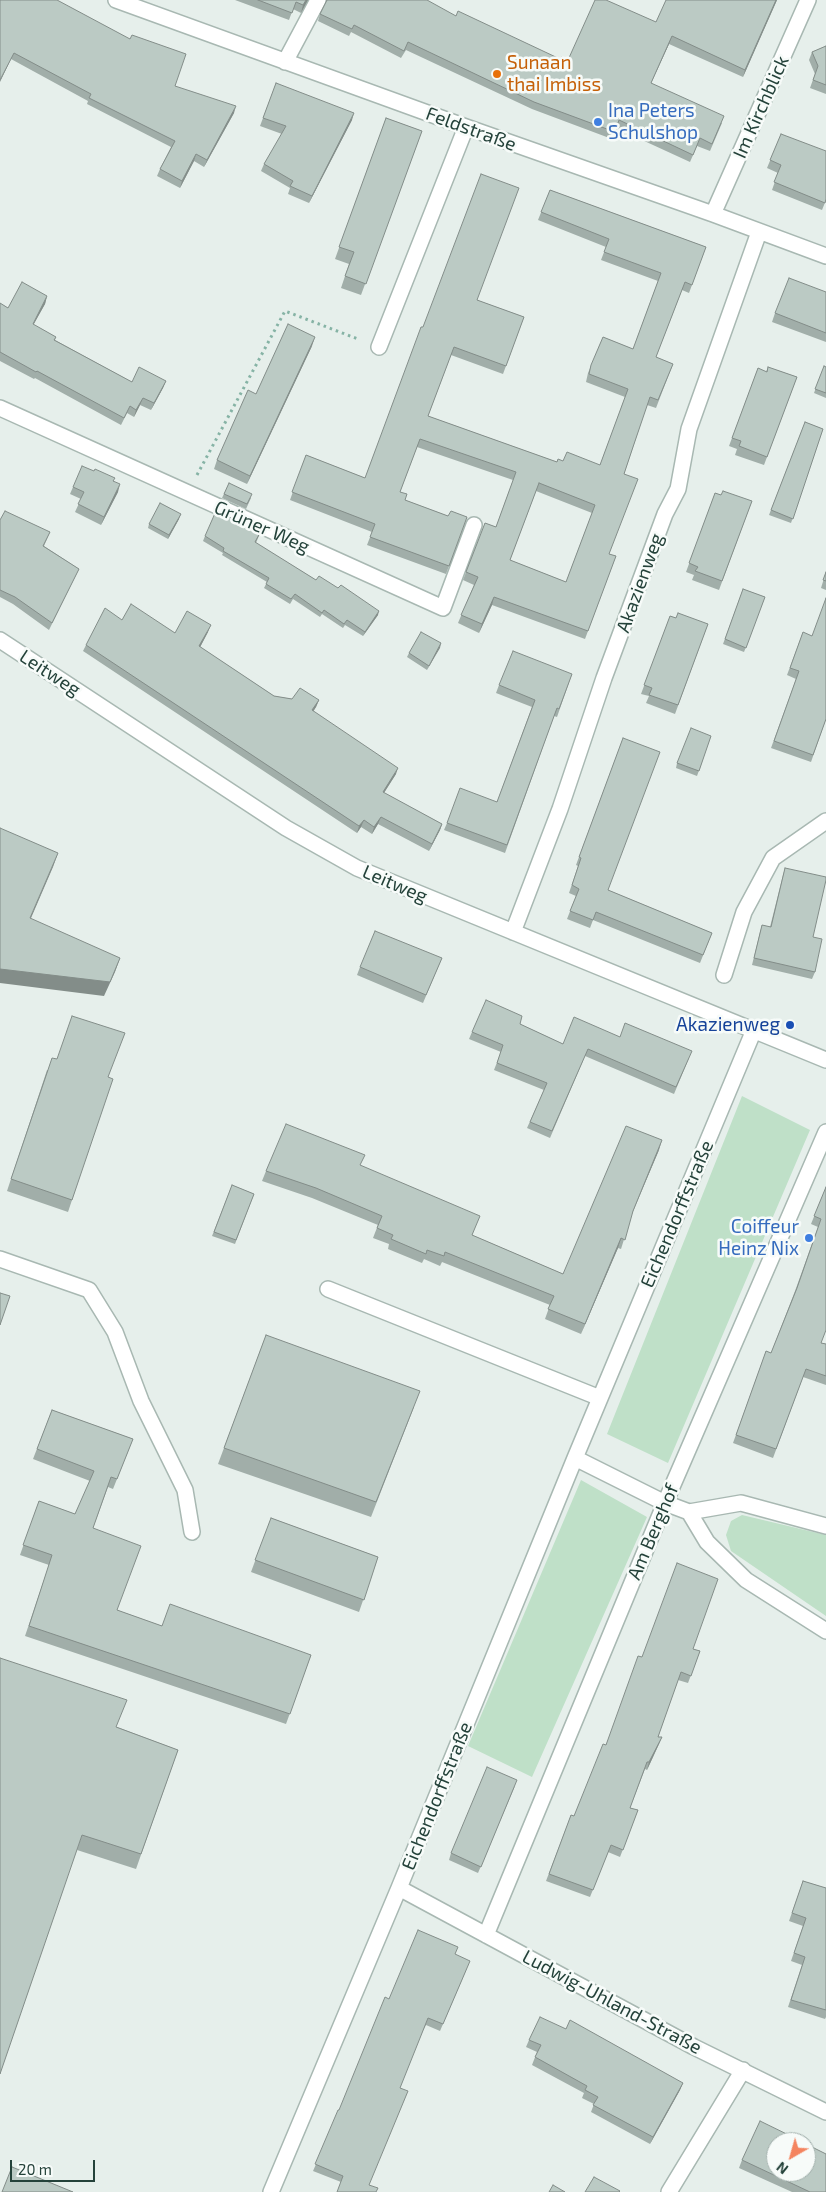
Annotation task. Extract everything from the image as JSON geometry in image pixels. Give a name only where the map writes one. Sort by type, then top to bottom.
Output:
[{"type":"street","name":"Feldstraße","points":[[116,0],[466,127],[714,214],[826,256]]},
{"type":"street","points":[[286,62],[318,0]]},
{"type":"street","name":"Im Kirchblick","points":[[714,214],[808,0]]},
{"type":"street","points":[[379,347],[466,127]]},
{"type":"street","name":"Akazienweg","points":[[513,932],[560,808],[604,678],[665,514],[678,489],[689,429],[759,232]]},
{"type":"street","name":"Grüner Weg","points":[[0,408],[443,608],[474,525]]},
{"type":"street","name":"Leitweg","points":[[0,640],[286,828],[357,868],[826,1060]]},
{"type":"street","points":[[724,975],[744,912],[773,858],[826,821]]},
{"type":"street","name":"Eichendorffstraße","points":[[271,2192],[399,1888],[575,1458],[754,1030]]},
{"type":"street","name":"Am Berghof","points":[[486,1935],[665,1503],[826,1132]]},
{"type":"street","points":[[0,1258],[89,1290],[115,1332],[141,1401],[185,1490],[192,1532]]},
{"type":"street","points":[[328,1289],[600,1398]]},
{"type":"street","points":[[575,1458],[665,1503],[689,1512],[741,1503],[826,1526]]},
{"type":"street","points":[[689,1512],[707,1542],[746,1580],[826,1631]]},
{"type":"street","name":"Ludwig-Uhland-Straße","points":[[399,1888],[694,2047],[826,2112]]},
{"type":"street","points":[[669,2192],[742,2070]]},
{"type":"path","points":[[187,493],[285,312],[379,347]]},
{"type":"green space","points":[[742,1096],[810,1130],[668,1463],[607,1434]]},
{"type":"green space","points":[[581,1480],[647,1517],[532,1777],[468,1746]]},
{"type":"green space","points":[[742,1515],[826,1535],[826,1616],[731,1551],[726,1535],[731,1521]]},
{"type":"building","points":[[0,0],[57,0],[130,39],[132,35],[186,54],[175,86],[236,106],[207,160],[196,154],[182,181],[160,169],[175,141],[89,98],[91,94],[14,53],[0,80]]},
{"type":"building","points":[[258,0],[306,0],[303,5],[296,2],[292,13]]},
{"type":"building","points":[[327,0],[427,0],[456,16],[458,11],[560,59],[561,57],[568,60],[595,0],[606,0],[656,22],[666,0],[776,0],[745,70],[672,36],[651,83],[724,116],[712,144],[700,138],[693,155],[619,120],[615,132],[534,102],[408,42],[404,51],[354,25],[352,29],[320,14]]},
{"type":"building","points":[[826,46],[826,85],[813,80],[818,66],[812,52]]},
{"type":"building","points":[[276,83],[354,113],[312,196],[290,186],[293,181],[264,164],[286,126],[263,118]]},
{"type":"building","points":[[386,118],[422,131],[366,284],[345,276],[354,252],[339,247]]},
{"type":"building","points":[[781,134],[826,151],[825,203],[774,182],[781,165],[770,160]]},
{"type":"building","points":[[481,174],[519,188],[477,300],[524,317],[506,366],[454,347],[428,416],[557,462],[558,459],[563,461],[567,452],[600,465],[628,389],[589,374],[591,365],[603,337],[633,349],[661,273],[604,252],[609,239],[541,212],[550,190],[706,247],[692,285],[685,282],[656,357],[673,364],[658,400],[650,397],[624,474],[638,479],[609,554],[616,556],[588,631],[494,597],[482,624],[461,615],[478,577],[466,572],[485,523],[496,527],[516,472],[420,439],[400,492],[407,494],[405,500],[448,516],[451,511],[467,517],[449,566],[370,537],[375,524],[292,492],[306,455],[365,478],[421,327],[423,327]],"holes":[[[539,483],[595,505],[566,582],[510,560]]]},
{"type":"building","points":[[789,278],[826,292],[826,333],[775,313]]},
{"type":"building","points":[[22,282],[47,296],[33,324],[56,337],[54,340],[132,382],[139,367],[166,381],[154,403],[143,398],[136,410],[130,406],[124,418],[0,352],[0,303],[8,308]]},
{"type":"building","points":[[288,324],[315,337],[250,476],[217,460],[248,390],[256,394]]},
{"type":"building","points":[[824,366],[826,367],[826,393],[815,389]]},
{"type":"building","points":[[768,367],[797,377],[767,457],[739,446],[741,441],[732,438],[758,368],[767,372]]},
{"type":"building","points":[[805,422],[823,429],[793,519],[771,510]]},
{"type":"building","points":[[82,466],[94,471],[95,469],[115,478],[113,481],[120,484],[104,517],[78,504],[84,492],[73,487]]},
{"type":"building","points":[[229,483],[252,494],[247,504],[224,494]]},
{"type":"building","points":[[723,491],[752,501],[722,581],[695,571],[698,567],[689,563],[715,493],[721,495]]},
{"type":"building","points":[[160,503],[181,514],[169,535],[149,524]]},
{"type":"building","points":[[5,511],[50,532],[43,546],[79,569],[52,623],[15,597],[0,590],[0,520]]},
{"type":"building","points":[[216,511],[261,531],[255,542],[316,580],[319,576],[338,588],[341,585],[379,611],[365,632],[347,620],[344,624],[324,610],[322,613],[295,594],[291,599],[266,584],[269,578],[223,551],[224,548],[205,536]]},
{"type":"building","points":[[743,589],[765,597],[746,648],[725,639]]},
{"type":"building","points":[[826,598],[826,719],[813,755],[774,741],[799,671],[790,668],[803,632],[812,636]]},
{"type":"building","points":[[131,604],[175,633],[187,611],[211,625],[199,646],[274,696],[292,699],[300,688],[319,700],[312,710],[398,768],[383,792],[442,824],[432,844],[381,817],[374,827],[364,820],[359,826],[86,645],[105,608],[122,620]]},
{"type":"building","points":[[678,613],[708,624],[678,705],[649,695],[652,688],[644,685],[670,616],[676,618]]},
{"type":"building","points":[[421,632],[441,643],[429,666],[409,653]]},
{"type":"building","points":[[513,651],[572,674],[559,709],[557,708],[507,845],[447,823],[460,788],[497,802],[535,700],[499,685]]},
{"type":"building","points":[[691,728],[711,736],[699,771],[677,763]]},
{"type":"building","points":[[623,738],[660,752],[608,890],[712,933],[703,955],[596,912],[593,920],[570,911],[579,889],[572,885],[581,858],[579,857]]},
{"type":"building","points":[[0,828],[58,853],[30,918],[120,958],[110,982],[0,969]]},
{"type":"building","points":[[785,868],[826,877],[813,937],[822,939],[815,972],[754,958],[762,925],[771,927]]},
{"type":"building","points":[[375,931],[442,958],[426,995],[360,967]]},
{"type":"building","points":[[486,1000],[522,1016],[520,1024],[563,1044],[574,1017],[620,1037],[625,1023],[692,1051],[676,1087],[588,1049],[552,1131],[530,1122],[547,1083],[497,1063],[503,1045],[472,1032]]},
{"type":"building","points":[[72,1016],[125,1033],[108,1077],[113,1079],[72,1200],[11,1179],[52,1058],[57,1059]]},
{"type":"building","points":[[286,1124],[365,1155],[360,1165],[480,1216],[472,1235],[563,1274],[626,1126],[662,1140],[633,1211],[625,1240],[621,1238],[585,1324],[548,1309],[554,1296],[445,1252],[444,1256],[427,1250],[426,1254],[391,1239],[393,1235],[377,1228],[382,1216],[316,1188],[266,1171]]},
{"type":"building","points":[[232,1185],[254,1194],[236,1240],[214,1232]]},
{"type":"building","points":[[826,1187],[826,1330],[821,1343],[826,1344],[826,1376],[806,1369],[776,1449],[736,1435],[766,1351],[771,1353],[797,1288],[821,1219],[814,1216]]},
{"type":"building","points":[[0,1293],[10,1296],[0,1325]]},
{"type":"building","points":[[266,1335],[420,1391],[376,1502],[224,1448]]},
{"type":"building","points":[[52,1410],[133,1439],[117,1479],[111,1477],[93,1528],[141,1546],[117,1610],[162,1626],[170,1604],[311,1655],[290,1714],[29,1626],[52,1555],[23,1545],[39,1501],[75,1514],[94,1471],[37,1449]]},
{"type":"building","points":[[271,1518],[378,1557],[364,1600],[255,1560]]},
{"type":"building","points":[[677,1563],[718,1579],[693,1649],[700,1651],[691,1676],[681,1672],[658,1737],[662,1737],[649,1762],[647,1762],[630,1808],[638,1810],[623,1850],[611,1845],[593,1890],[549,1874],[571,1815],[574,1816],[603,1744],[606,1745],[638,1656],[642,1657]]},
{"type":"building","points":[[0,1658],[127,1700],[116,1727],[178,1750],[141,1854],[82,1835],[0,2074]]},
{"type":"building","points":[[487,1767],[517,1780],[481,1867],[451,1853]]},
{"type":"building","points":[[803,1881],[826,1888],[826,2010],[791,2000],[805,1957],[794,1953],[806,1918],[792,1913]]},
{"type":"building","points":[[418,1930],[458,1947],[455,1954],[470,1961],[443,2024],[428,2018],[400,2088],[408,2091],[369,2185],[378,2188],[376,2192],[337,2192],[343,2176],[315,2164],[385,1997],[389,1999]]},
{"type":"building","points":[[540,2017],[566,2029],[570,2020],[683,2083],[653,2137],[593,2105],[598,2097],[585,2090],[587,2086],[535,2057],[541,2045],[529,2040]]},
{"type":"building","points":[[760,2121],[783,2132],[766,2132],[766,2171],[742,2160]]},
{"type":"building","points":[[816,2149],[826,2154],[826,2192],[810,2192],[789,2182],[816,2182]]},
{"type":"building","points":[[12,2167],[73,2192],[2,2192]]},
{"type":"building","points":[[594,2177],[620,2191],[585,2192]]},
{"type":"building","points":[[553,2185],[565,2192],[549,2192]]},
{"type":"place","name":"Sunaan thai Imbiss","points":[[497,74]]},
{"type":"place","name":"Ina Peters Schulshop","points":[[598,122]]},
{"type":"place","name":"Akazienweg","points":[[790,1025]]},
{"type":"place","name":"Coiffeur Heinz Nix","points":[[809,1238]]}]
